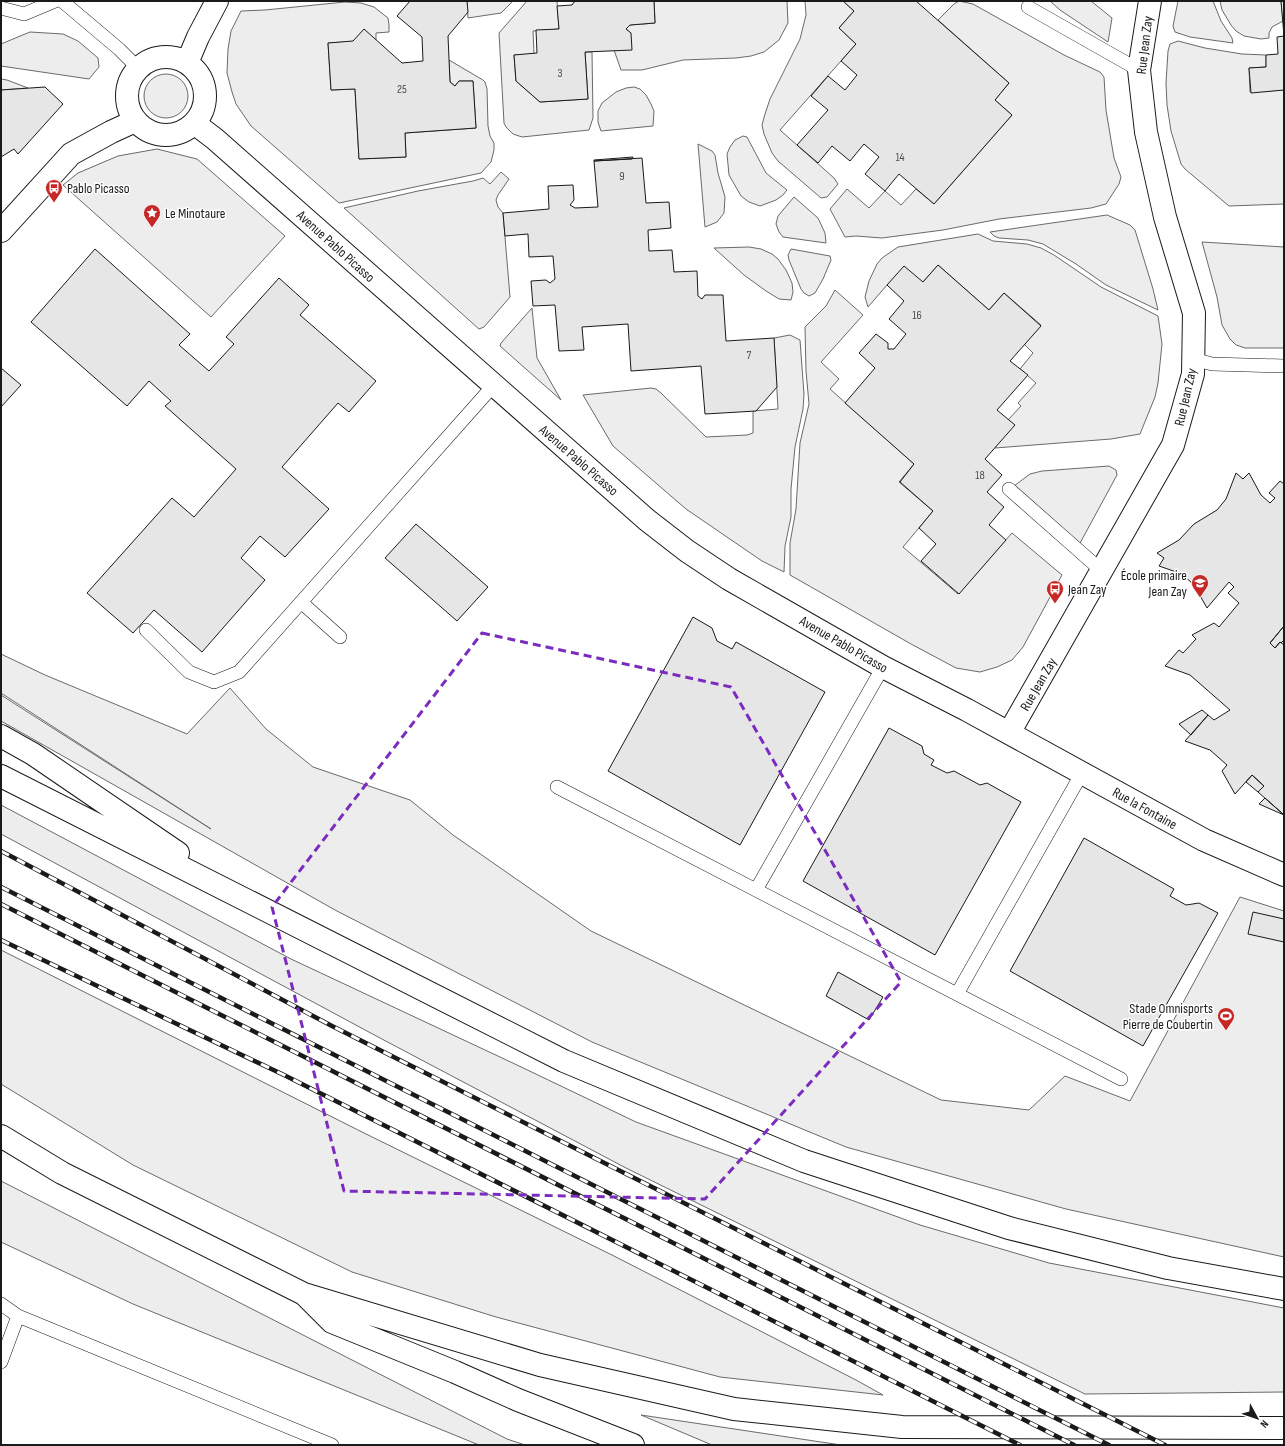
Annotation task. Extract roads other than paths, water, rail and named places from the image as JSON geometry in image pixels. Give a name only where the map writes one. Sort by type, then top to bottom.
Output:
[{"type":"main road","points":[[187,62],[217,1]]},
{"type":"main road","name":"Rue Jean Zay","points":[[1009,733],[1173,445],[1193,374],[1194,314],[1165,217],[1146,132],[1139,70],[1150,1]]},
{"type":"main road","points":[[161,56],[179,58],[187,62],[197,72],[203,84],[205,98],[202,112],[194,123],[185,130],[175,134],[164,135],[148,131],[135,121],[128,108],[126,94],[130,80],[138,68],[153,58],[161,56]]},
{"type":"main road","points":[[1,232],[71,154],[111,132],[135,121]]},
{"type":"main road","name":"Avenue Pablo Picasso","points":[[194,123],[221,144],[493,386],[647,520],[687,551],[729,579],[883,667],[1009,733]]},
{"type":"main road","name":"Rue la Fontaine","points":[[1009,733],[1204,840],[1284,875]]},
{"type":"main road","points":[[1,736],[33,754],[252,904]]},
{"type":"main road","points":[[1,776],[564,1061],[804,1161],[1008,1228],[1168,1268],[1284,1289]]},
{"type":"main road","points":[[1,1136],[62,1173],[304,1294],[540,1365],[734,1409],[902,1428],[1284,1428]]},
{"type":"main road","points":[[304,1294],[332,1322],[455,1372],[518,1400],[633,1445]]},
{"type":"lane","points":[[1,8],[24,14],[55,1]]},
{"type":"lane","points":[[62,1],[138,68]]},
{"type":"lane","points":[[1028,7],[1139,70]]},
{"type":"lane","points":[[1193,359],[1212,364],[1284,366]]},
{"type":"lane","points":[[146,630],[189,672],[214,682],[239,672],[493,386]]},
{"type":"lane","points":[[1009,489],[1102,571]]},
{"type":"lane","points":[[301,602],[340,637]]},
{"type":"lane","points":[[756,890],[883,667]]},
{"type":"lane","points":[[957,994],[1082,773]]},
{"type":"lane","points":[[557,786],[1121,1079]]},
{"type":"lane","points":[[1,1304],[18,1316],[332,1445]]},
{"type":"lane","points":[[1,1362],[18,1316]]},
{"type":"railway","points":[[1,851],[332,1026],[1165,1445]]},
{"type":"railway","points":[[1,887],[1109,1445]]},
{"type":"railway","points":[[1,904],[1074,1445]]},
{"type":"railway","points":[[1,940],[284,1075],[1020,1445]]},
{"type":"place","name":"Pablo Picasso","points":[[54,203]]},
{"type":"place","name":"Le Minotaure","points":[[152,228]]},
{"type":"place","name":"École primaire Jean Zay","points":[[1200,598]]},
{"type":"place","name":"Jean Zay","points":[[1055,604]]},
{"type":"place","name":"Stade Omnisports Pierre de Coubertin","points":[[1226,1031]]}]
